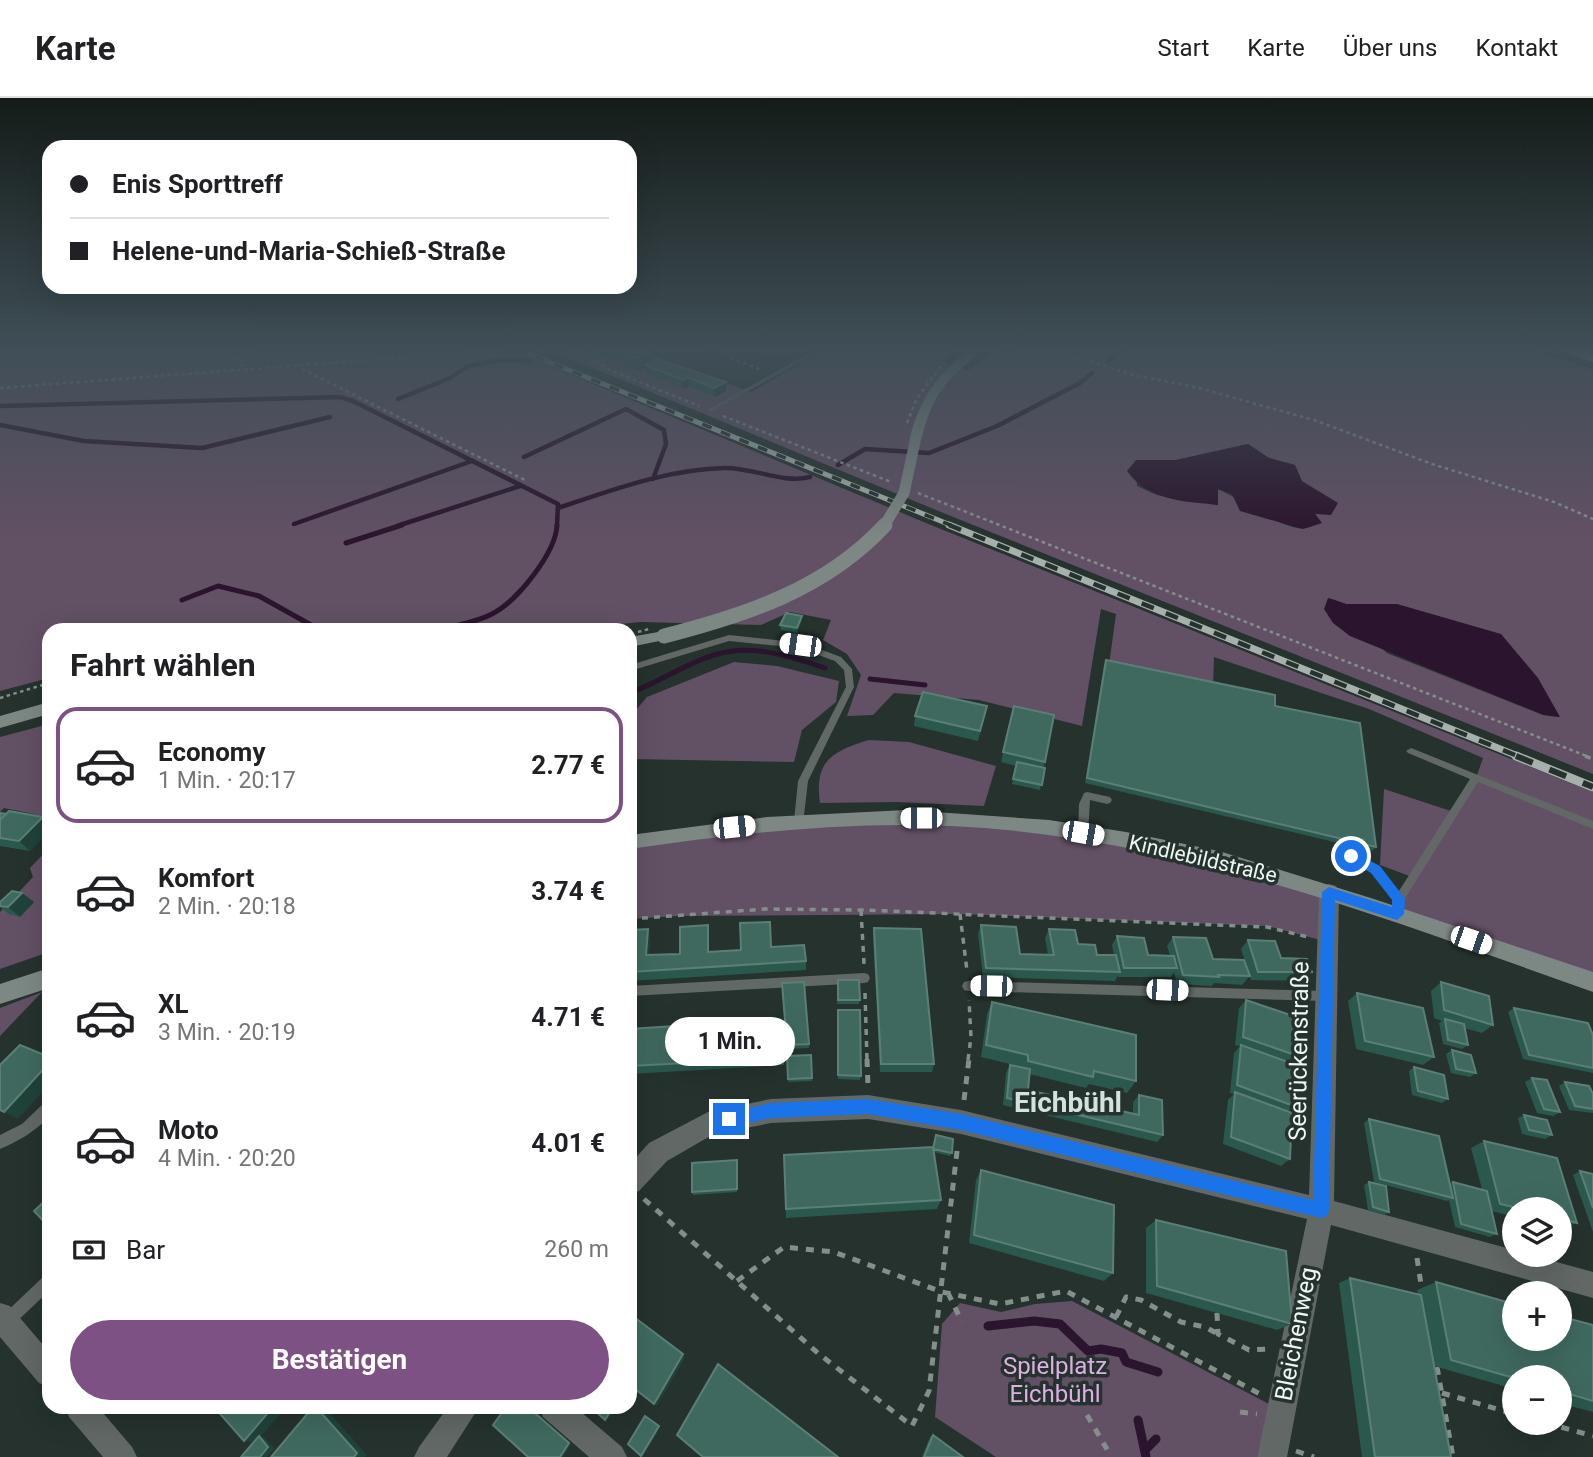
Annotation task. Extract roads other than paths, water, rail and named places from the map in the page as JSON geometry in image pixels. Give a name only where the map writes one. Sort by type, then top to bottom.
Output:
[{"type":"main road","points":[[637,636],[734,618],[813,584],[849,559],[877,534],[900,501],[922,412]]},
{"type":"main road","points":[[0,722],[42,710]]},
{"type":"main road","name":"Kindlebildstraße","points":[[637,841],[799,821],[921,818],[997,822],[1083,833],[1203,855],[1329,892],[1398,907],[1593,982]]},
{"type":"main road","points":[[0,994],[42,980]]},
{"type":"street","name":"Seerückenstraße","points":[[1321,1210],[1329,892]]},
{"type":"street","points":[[637,1186],[658,1152],[708,1124],[771,1111],[868,1107],[961,1122],[1321,1210],[1593,1285]]},
{"type":"street","name":"Bleichenweg","points":[[1272,1457],[1321,1210]]},
{"type":"street","points":[[3,1319],[42,1365]]},
{"type":"street","points":[[85,1414],[122,1457]]},
{"type":"street","points":[[429,1457],[460,1414]]},
{"type":"street","points":[[560,1414],[612,1457]]},
{"type":"lane","points":[[637,666],[729,638],[800,645],[838,659],[848,669],[850,687],[803,782],[799,821]]},
{"type":"lane","points":[[1411,751],[1593,825]]},
{"type":"lane","points":[[1351,856],[1375,869],[1398,907],[1476,778]]},
{"type":"lane","points":[[1083,833],[1084,804],[1087,796],[1107,800]]},
{"type":"lane","points":[[637,990],[864,978]]},
{"type":"lane","points":[[968,986],[1327,996]]},
{"type":"lane","points":[[0,1142],[33,1126],[42,1116]]},
{"type":"lane","points":[[3,1319],[42,1286]]},
{"type":"waterway","points":[[376,412],[558,504],[557,526]]},
{"type":"waterway","points":[[524,457],[619,412]]},
{"type":"waterway","points":[[632,412],[664,430],[666,444],[653,478]]},
{"type":"waterway","points":[[838,465],[865,449],[929,453],[997,426],[1023,412]]},
{"type":"waterway","points":[[0,425],[84,441],[202,448],[330,417]]},
{"type":"waterway","points":[[294,524],[472,461]]},
{"type":"waterway","points":[[653,478],[725,468],[790,479],[810,477]]},
{"type":"waterway","points":[[558,508],[653,478]]},
{"type":"waterway","points":[[397,526],[520,486]]},
{"type":"waterway","points":[[346,543],[402,525]]},
{"type":"waterway","points":[[466,623],[486,617],[513,599],[543,562],[557,525]]},
{"type":"waterway","points":[[182,600],[218,586],[259,596],[307,623]]},
{"type":"waterway","points":[[637,690],[693,663],[714,655],[742,650],[770,652],[825,668]]},
{"type":"waterway","points":[[870,679],[925,685]]},
{"type":"waterway","points":[[988,1326],[1034,1321],[1060,1324],[1088,1351],[1101,1349],[1122,1353],[1126,1362],[1158,1372]]},
{"type":"waterway","points":[[1138,1420],[1146,1457]]},
{"type":"waterway","points":[[1145,1450],[1156,1439]]},
{"type":"railway","points":[[673,412],[953,526]]},
{"type":"railway","points":[[949,525],[1520,757]]},
{"type":"railway","points":[[1516,756],[1593,787]]},
{"type":"district","name":"Eichbühl","points":[[1068,1102]]},
{"type":"park label","name":"Spielplatz Eichbühl","points":[[1055,1380]]}]
